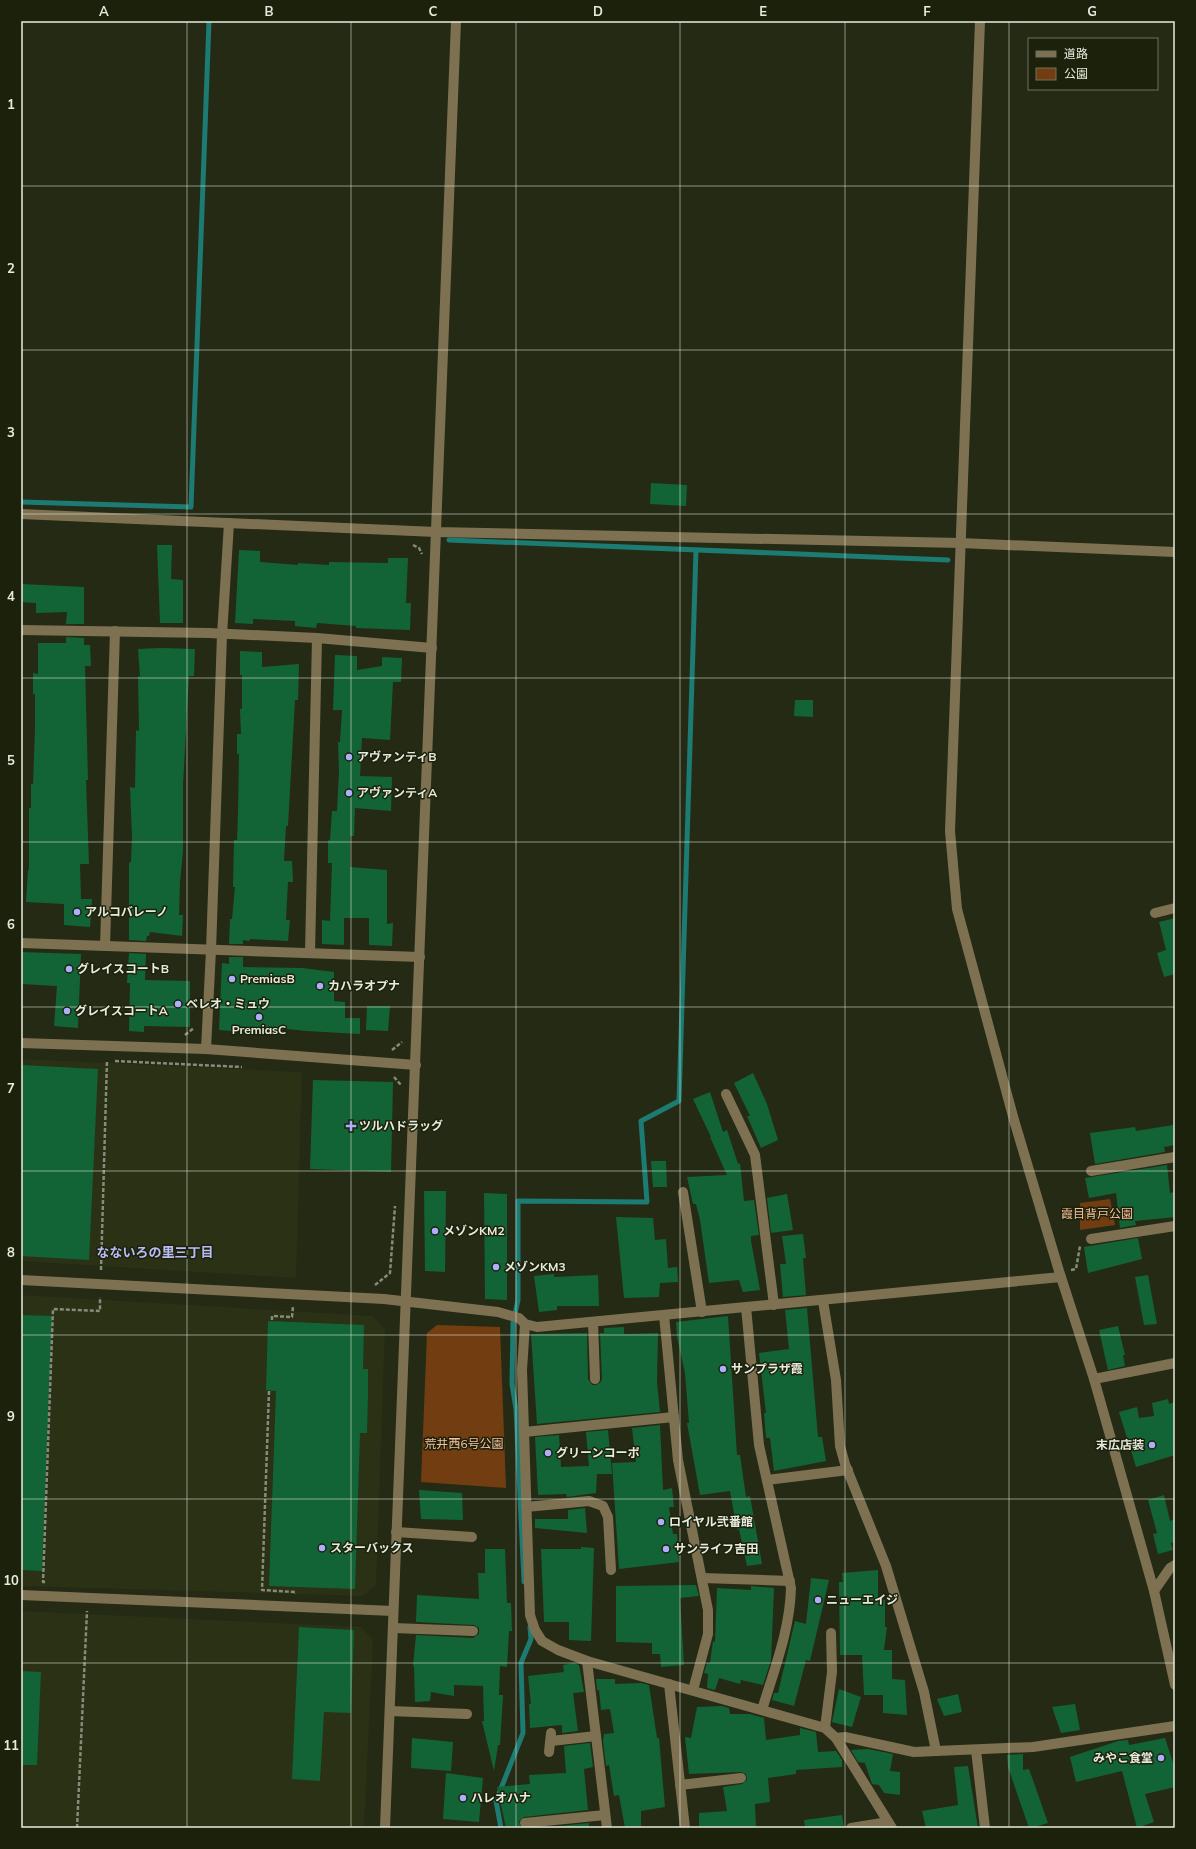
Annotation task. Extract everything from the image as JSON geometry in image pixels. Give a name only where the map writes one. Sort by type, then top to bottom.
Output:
[{"type":"street","points":[[385,1828],[456,21]]},
{"type":"street","points":[[980,21],[950,831],[957,910],[1014,1120],[1060,1274],[1094,1378],[1154,1591],[1175,1685]]},
{"type":"street","points":[[21,514],[436,532],[960,543],[1175,552]]},
{"type":"street","points":[[206,1049],[222,635],[229,523]]},
{"type":"street","points":[[21,630],[115,631],[317,638],[432,648]]},
{"type":"street","points":[[105,946],[115,631]]},
{"type":"street","points":[[310,953],[317,638]]},
{"type":"street","points":[[1155,913],[1175,908]]},
{"type":"street","points":[[21,943],[420,957]]},
{"type":"street","points":[[21,1043],[206,1049],[416,1065]]},
{"type":"street","points":[[726,1094],[756,1155],[774,1305]]},
{"type":"street","points":[[1091,1171],[1175,1157]]},
{"type":"street","points":[[683,1192],[702,1312]]},
{"type":"street","points":[[1092,1239],[1175,1226]]},
{"type":"street","points":[[21,1280],[293,1294],[405,1302],[508,1314],[537,1327],[746,1308],[1060,1274]]},
{"type":"street","points":[[823,1300],[836,1380],[840,1446],[888,1573],[924,1692],[936,1751]]},
{"type":"street","points":[[746,1308],[756,1427],[791,1588],[789,1616],[762,1710]]},
{"type":"street","points":[[664,1315],[678,1460],[708,1610],[708,1634],[693,1690]]},
{"type":"street","points":[[522,1321],[522,1370],[530,1615],[535,1630],[542,1641],[558,1650],[587,1660],[825,1728],[836,1738],[890,1825],[851,1828]]},
{"type":"street","points":[[593,1322],[595,1379]]},
{"type":"street","points":[[1094,1378],[1175,1362]]},
{"type":"street","points":[[524,1432],[674,1417]]},
{"type":"street","points":[[767,1480],[848,1470]]},
{"type":"street","points":[[526,1507],[589,1501],[603,1506],[608,1517],[611,1570]]},
{"type":"street","points":[[396,1532],[472,1537]]},
{"type":"street","points":[[1154,1591],[1170,1568],[1175,1565]]},
{"type":"street","points":[[702,1578],[790,1581]]},
{"type":"street","points":[[21,1596],[393,1611]]},
{"type":"street","points":[[393,1628],[473,1631]]},
{"type":"street","points":[[825,1728],[832,1672],[831,1633]]},
{"type":"street","points":[[587,1660],[607,1828]]},
{"type":"street","points":[[670,1684],[685,1828]]},
{"type":"street","points":[[390,1711],[467,1714]]},
{"type":"street","points":[[836,1738],[845,1737],[914,1752],[976,1750],[1032,1747],[1175,1726]]},
{"type":"street","points":[[550,1742],[596,1736]]},
{"type":"street","points":[[976,1750],[985,1828]]},
{"type":"street","points":[[680,1785],[741,1778]]},
{"type":"street","points":[[525,1822],[605,1815]]},
{"type":"path","points":[[410,544],[418,548],[422,556]]},
{"type":"path","points":[[387,1052],[399,1046],[405,1035]]},
{"type":"path","points":[[99,1060],[246,1067]]},
{"type":"path","points":[[101,1270],[107,1060]]},
{"type":"path","points":[[391,1074],[399,1082],[402,1091]]},
{"type":"path","points":[[369,1284],[377,1285],[390,1273],[395,1204]]},
{"type":"path","points":[[1060,1274],[1076,1269],[1081,1243],[1092,1239]]},
{"type":"path","points":[[94,1269],[109,1270]]},
{"type":"path","points":[[50,1582],[43,1582],[53,1309],[100,1311],[100,1297]]},
{"type":"path","points":[[272,1320],[272,1316],[292,1317],[293,1306]]},
{"type":"path","points":[[269,1391],[262,1590],[295,1592],[294,1599]]},
{"type":"path","points":[[77,1828],[87,1610]]},
{"type":"shaded area","points":[[21,1059],[302,1072],[296,1278],[21,1261]]},
{"type":"shaded area","points":[[21,1295],[373,1316],[385,1329],[376,1585],[363,1596],[21,1586]]},
{"type":"shaded area","points":[[21,1611],[361,1627],[373,1640],[364,1828],[21,1828]]},
{"type":"green space","name":"霞目背戸公園","points":[[1110,1199],[1115,1225],[1080,1230],[1080,1203]]},
{"type":"green space","name":"荒井西6号公園","points":[[437,1325],[500,1327],[506,1488],[421,1482],[427,1333]]},
{"type":"building","points":[[651,483],[687,485],[686,506],[650,504]]},
{"type":"building","points":[[157,545],[172,545],[171,579],[183,580],[183,623],[160,623]]},
{"type":"building","points":[[239,550],[260,551],[260,562],[298,565],[298,563],[329,565],[329,562],[388,563],[388,558],[408,558],[406,603],[411,603],[410,630],[356,628],[356,626],[317,623],[316,628],[295,626],[295,621],[253,619],[253,624],[235,623]]},
{"type":"building","points":[[21,584],[84,587],[84,624],[66,624],[67,612],[36,613],[36,603],[21,602]]},
{"type":"building","points":[[66,637],[84,638],[84,645],[90,645],[91,666],[85,666],[88,780],[86,780],[89,864],[80,864],[81,899],[92,899],[90,927],[64,925],[64,904],[26,902],[29,870],[29,808],[31,808],[31,784],[33,784],[35,729],[35,694],[33,694],[33,673],[38,674],[38,643],[66,643]]},
{"type":"building","points":[[138,649],[195,649],[194,676],[189,676],[183,785],[183,851],[179,915],[183,915],[182,936],[150,932],[146,941],[129,940],[129,863],[131,862],[132,836],[130,787],[135,788],[136,730],[139,731],[138,676],[140,677]]},
{"type":"building","points":[[240,651],[262,652],[262,667],[299,664],[298,700],[295,700],[288,826],[286,826],[284,861],[292,861],[293,882],[288,882],[286,920],[290,920],[288,941],[250,939],[250,941],[243,940],[243,944],[229,944],[230,919],[232,919],[235,887],[233,887],[234,840],[237,840],[239,754],[237,754],[237,734],[241,734],[240,709],[242,709]]},
{"type":"building","points":[[335,655],[357,656],[357,670],[382,666],[382,657],[402,658],[401,682],[393,682],[390,740],[362,738],[360,776],[392,777],[391,811],[355,808],[354,836],[350,836],[350,867],[387,870],[387,924],[393,923],[392,946],[369,945],[369,918],[344,918],[344,945],[322,944],[322,920],[330,921],[332,863],[328,863],[328,840],[330,841],[332,811],[337,811],[339,771],[338,742],[340,742],[342,710],[333,710]]},
{"type":"building","points":[[795,700],[813,700],[813,717],[794,716]]},
{"type":"building","points":[[1175,918],[1175,974],[1164,977],[1157,953],[1166,950],[1159,922]]},
{"type":"building","points":[[21,952],[81,954],[78,1028],[54,1026],[57,986],[21,984]]},
{"type":"building","points":[[129,953],[146,954],[145,980],[190,981],[190,1027],[144,1026],[144,1032],[129,1031],[130,983],[127,983]]},
{"type":"building","points":[[229,957],[243,957],[243,967],[302,968],[334,972],[334,1001],[345,1002],[345,1018],[360,1018],[360,1034],[269,1027],[268,1034],[219,1030],[222,963],[229,964]]},
{"type":"building","points":[[367,1006],[390,1006],[388,1031],[366,1030]]},
{"type":"building","points":[[21,1065],[98,1069],[89,1260],[21,1256]]},
{"type":"building","points":[[753,1073],[767,1104],[778,1140],[761,1148],[747,1116],[750,1116],[734,1083]]},
{"type":"building","points":[[313,1080],[393,1082],[391,1172],[310,1169]]},
{"type":"building","points":[[710,1092],[723,1132],[727,1130],[738,1164],[740,1163],[744,1201],[754,1200],[759,1235],[751,1236],[751,1241],[760,1290],[743,1292],[739,1280],[709,1283],[700,1220],[696,1204],[693,1204],[687,1177],[727,1175],[693,1099]]},
{"type":"building","points":[[1173,1125],[1175,1145],[1164,1147],[1165,1152],[1095,1164],[1090,1133],[1135,1127],[1136,1131]]},
{"type":"building","points":[[651,1161],[666,1161],[667,1187],[653,1187]]},
{"type":"building","points":[[1167,1165],[1170,1193],[1174,1192],[1175,1217],[1135,1221],[1136,1225],[1120,1228],[1116,1193],[1089,1198],[1085,1178]]},
{"type":"building","name":"メゾンKM2","points":[[424,1191],[446,1191],[445,1272],[425,1271]]},
{"type":"building","name":"メゾンKM3","points":[[484,1193],[507,1194],[507,1300],[485,1299]]},
{"type":"building","points":[[787,1194],[793,1230],[771,1233],[767,1198]]},
{"type":"building","points":[[616,1217],[653,1218],[655,1240],[666,1239],[668,1268],[677,1267],[678,1282],[660,1283],[659,1297],[624,1298]]},
{"type":"building","points":[[803,1234],[806,1258],[803,1258],[806,1295],[783,1297],[780,1264],[786,1264],[782,1236]]},
{"type":"building","points":[[1138,1238],[1142,1259],[1088,1273],[1084,1247]]},
{"type":"building","points":[[554,1274],[554,1277],[598,1275],[599,1306],[557,1306],[557,1310],[539,1312],[534,1276]]},
{"type":"building","points":[[1148,1275],[1157,1324],[1144,1325],[1135,1277]]},
{"type":"building","points":[[807,1308],[818,1437],[822,1437],[826,1461],[774,1471],[770,1438],[766,1438],[764,1413],[766,1413],[759,1353],[789,1349],[785,1310]]},
{"type":"building","points":[[21,1315],[52,1316],[42,1571],[21,1570]]},
{"type":"building","points":[[728,1316],[737,1455],[740,1455],[746,1497],[750,1496],[762,1564],[747,1566],[739,1529],[737,1530],[730,1491],[700,1495],[687,1423],[689,1423],[685,1373],[677,1337],[676,1322]]},
{"type":"building","points":[[268,1321],[364,1325],[363,1369],[368,1369],[367,1433],[360,1433],[355,1589],[269,1586],[276,1391],[266,1390]]},
{"type":"building","points":[[1118,1326],[1125,1355],[1123,1355],[1125,1366],[1108,1370],[1099,1330]]},
{"type":"building","points":[[624,1327],[624,1334],[658,1333],[657,1382],[660,1412],[537,1424],[531,1334],[587,1333],[588,1379],[592,1385],[596,1385],[601,1382],[602,1379],[600,1333],[604,1333],[604,1328]]},
{"type":"building","name":"末広店装","points":[[1168,1399],[1169,1404],[1175,1402],[1175,1455],[1136,1467],[1119,1412],[1137,1407],[1139,1418],[1154,1416],[1152,1403]]},
{"type":"building","points":[[660,1425],[663,1490],[672,1488],[674,1507],[669,1507],[673,1534],[677,1534],[679,1562],[619,1569],[612,1463],[636,1462],[632,1428]]},
{"type":"building","points":[[608,1430],[612,1474],[597,1474],[596,1493],[567,1497],[566,1494],[538,1495],[535,1437],[559,1435],[561,1467],[589,1466],[586,1432]]},
{"type":"building","points":[[419,1490],[462,1493],[463,1520],[421,1519]]},
{"type":"building","points":[[1164,1495],[1170,1521],[1175,1519],[1175,1542],[1171,1543],[1173,1550],[1158,1554],[1153,1534],[1157,1533],[1148,1500]]},
{"type":"building","points":[[585,1508],[587,1533],[535,1528],[535,1519],[568,1519],[568,1510]]},
{"type":"building","points":[[581,1547],[594,1548],[591,1641],[569,1640],[569,1622],[544,1622],[541,1549],[581,1549]]},
{"type":"building","points":[[485,1549],[505,1549],[507,1603],[511,1603],[512,1631],[509,1631],[507,1667],[500,1666],[499,1695],[503,1695],[500,1745],[498,1745],[494,1771],[482,1721],[484,1721],[483,1686],[454,1685],[454,1696],[431,1692],[430,1701],[415,1702],[413,1666],[416,1635],[473,1638],[479,1634],[479,1628],[474,1625],[416,1622],[417,1595],[479,1599],[478,1573],[485,1573]]},
{"type":"building","points":[[878,1570],[878,1599],[885,1600],[885,1627],[887,1627],[884,1650],[892,1650],[892,1679],[905,1680],[907,1715],[883,1713],[883,1695],[864,1695],[862,1655],[840,1655],[839,1582],[843,1582],[842,1573]]},
{"type":"building","points":[[811,1578],[829,1580],[810,1661],[806,1660],[794,1706],[772,1700],[774,1693],[778,1693],[795,1621],[806,1624]]},
{"type":"building","points":[[696,1585],[699,1596],[680,1598],[684,1665],[661,1667],[660,1654],[652,1654],[652,1643],[616,1642],[616,1586]]},
{"type":"building","points":[[751,1586],[774,1588],[771,1660],[763,1685],[741,1680],[740,1684],[719,1678],[715,1690],[707,1688],[708,1674],[704,1673],[707,1663],[710,1663],[713,1641],[715,1642],[717,1588],[751,1590]]},
{"type":"building","points":[[299,1627],[354,1630],[351,1713],[324,1712],[320,1781],[292,1779]]},
{"type":"building","points":[[574,1663],[579,1665],[584,1692],[573,1693],[578,1731],[562,1733],[562,1725],[530,1728],[529,1704],[531,1704],[528,1676],[564,1672],[563,1665]]},
{"type":"building","points":[[21,1671],[41,1672],[37,1765],[21,1765]]},
{"type":"building","points":[[596,1679],[615,1679],[615,1684],[641,1683],[649,1685],[657,1738],[659,1738],[665,1807],[641,1811],[641,1828],[625,1828],[619,1795],[614,1796],[609,1765],[606,1766],[603,1741],[604,1734],[614,1733],[610,1709],[601,1710],[599,1690],[597,1690]]},
{"type":"building","points":[[839,1689],[861,1697],[852,1727],[832,1722]]},
{"type":"building","points":[[958,1694],[962,1712],[944,1716],[937,1699]]},
{"type":"building","points":[[1075,1704],[1080,1730],[1061,1733],[1052,1707]]},
{"type":"building","points":[[722,1706],[729,1708],[730,1714],[750,1714],[764,1718],[766,1740],[800,1735],[800,1728],[816,1732],[818,1752],[836,1751],[842,1760],[842,1767],[796,1770],[796,1774],[768,1778],[770,1802],[755,1804],[756,1828],[699,1828],[699,1813],[727,1811],[723,1787],[742,1784],[747,1780],[746,1774],[741,1772],[689,1774],[685,1737],[691,1738],[697,1707]]},
{"type":"building","points":[[412,1738],[453,1742],[451,1771],[411,1768]]},
{"type":"building","points":[[1165,1738],[1175,1769],[1175,1787],[1145,1794],[1154,1822],[1137,1828],[1122,1771],[1076,1782],[1070,1757],[1118,1741],[1128,1740],[1129,1745]]},
{"type":"building","points":[[590,1743],[593,1767],[584,1769],[588,1810],[524,1817],[519,1821],[521,1828],[506,1828],[497,1787],[530,1784],[529,1775],[566,1773],[564,1746]]},
{"type":"building","points":[[868,1749],[893,1754],[890,1771],[900,1772],[900,1795],[884,1793],[879,1785],[872,1784],[865,1763],[858,1762],[851,1750]]},
{"type":"building","points":[[1023,1754],[1023,1770],[1029,1769],[1048,1823],[1031,1828],[1029,1828],[1008,1767],[1007,1755]]},
{"type":"building","points":[[968,1766],[978,1828],[926,1828],[922,1811],[958,1805],[954,1767]]},
{"type":"building","name":"ハレオハナ","points":[[446,1773],[483,1778],[479,1822],[443,1819]]},
{"type":"building","points":[[842,1815],[844,1828],[805,1828],[804,1820]]},
{"type":"building","points":[[589,1823],[589,1828],[540,1828]]},
{"type":"waterway","points":[[21,502],[191,507],[209,21]]},
{"type":"waterway","points":[[449,540],[948,560]]},
{"type":"waterway","points":[[524,1582],[516,1409],[512,1384],[513,1323],[518,1300],[518,1201],[647,1202],[641,1121],[679,1101],[696,550]]},
{"type":"waterway","points":[[501,1828],[496,1801],[523,1733],[521,1663],[531,1639],[530,1627]]},
{"type":"place","name":"アヴァンティB","points":[[349,757]]},
{"type":"place","name":"アヴァンティA","points":[[349,793]]},
{"type":"place","name":"アルコバレーノ","points":[[77,912]]},
{"type":"place","name":"グレイスコートB","points":[[69,969]]},
{"type":"place","name":"PremiasB","points":[[232,979]]},
{"type":"place","name":"カハラオプナ","points":[[320,986]]},
{"type":"place","name":"ベレオ・ミュウ","points":[[178,1004]]},
{"type":"place","name":"グレイスコートA","points":[[67,1011]]},
{"type":"place","name":"PremiasC","points":[[259,1017]]},
{"type":"place","name":"ツルハドラッグ","points":[[351,1126]]},
{"type":"place","name":"メゾンKM2","points":[[435,1231]]},
{"type":"place","name":"メゾンKM3","points":[[496,1267]]},
{"type":"place","name":"サンプラザ霞","points":[[723,1369]]},
{"type":"place","name":"末広店装","points":[[1152,1445]]},
{"type":"place","name":"グリーンコーポ","points":[[548,1453]]},
{"type":"place","name":"ロイヤル弐番館","points":[[661,1522]]},
{"type":"place","name":"スターバックス","points":[[322,1548]]},
{"type":"place","name":"サンライフ吉田","points":[[666,1549]]},
{"type":"place","name":"ニューエイジ","points":[[818,1600]]},
{"type":"place","name":"みやこ食堂","points":[[1161,1758]]},
{"type":"place","name":"ハレオハナ","points":[[463,1798]]},
{"type":"district","name":"なないろの里三丁目","points":[[155,1252]]}]
